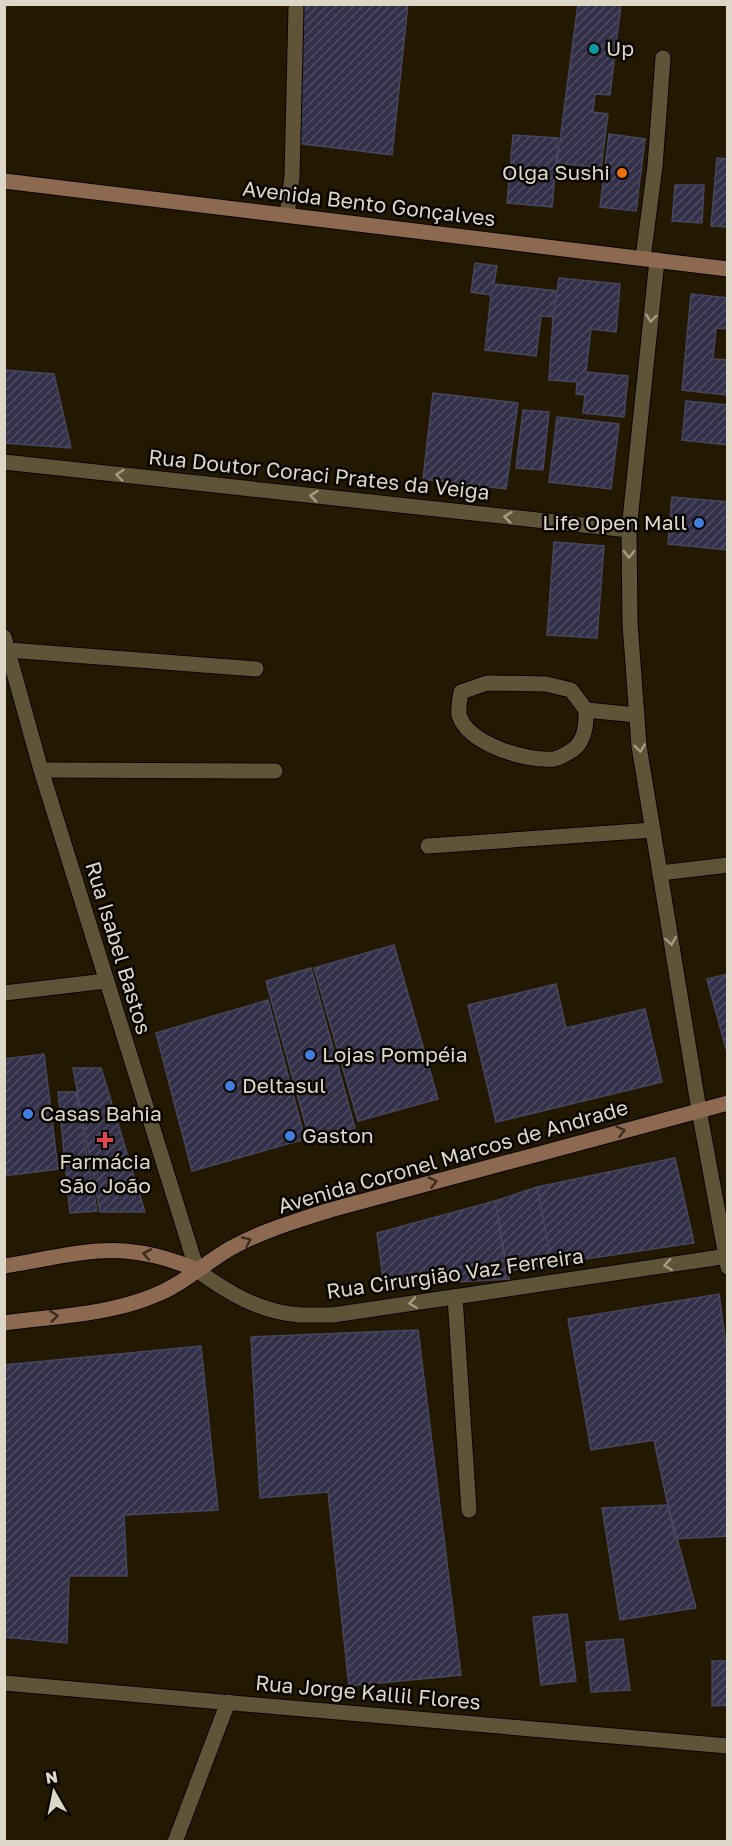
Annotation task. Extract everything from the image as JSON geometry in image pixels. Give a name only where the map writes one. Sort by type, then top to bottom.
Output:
[{"type":"main road","name":"Avenida Bento Gonçalves","points":[[4,181],[728,269]]},
{"type":"main road","name":"Avenida Coronel Marcos de Andrade","points":[[4,1323],[133,1304],[156,1295],[231,1248],[270,1230],[330,1210],[728,1103]]},
{"type":"main road","points":[[4,1266],[96,1252],[124,1251],[152,1254],[197,1270]]},
{"type":"street","points":[[287,215],[292,177],[296,8]]},
{"type":"street","points":[[663,58],[650,259],[628,530],[630,623],[639,746],[699,1110],[727,1260]]},
{"type":"street","name":"Rua Doutor Coraci Prates da Veiga","points":[[4,462],[628,530]]},
{"type":"street","points":[[6,643],[256,669]]},
{"type":"street","name":"Rua Isabel Bastos","points":[[6,643],[40,770],[197,1270]]},
{"type":"street","points":[[586,710],[586,729],[577,746],[556,759],[516,756],[482,740],[465,726],[459,713],[461,692],[487,683],[546,684],[572,690],[586,710],[637,715]]},
{"type":"street","points":[[40,770],[274,771]]},
{"type":"street","points":[[428,846],[653,830]]},
{"type":"street","points":[[660,873],[728,865]]},
{"type":"street","points":[[4,993],[106,981]]},
{"type":"street","name":"Rua Cirurgião Vaz Ferreira","points":[[197,1270],[247,1302],[300,1315],[333,1314],[727,1260]]},
{"type":"street","points":[[455,1297],[469,1510]]},
{"type":"street","name":"Rua Jorge Kallil Flores","points":[[4,1683],[728,1746]]},
{"type":"street","points":[[175,1842],[228,1702]]},
{"type":"building","points":[[304,4],[408,4],[392,155],[296,143]]},
{"type":"building","name":"Up","points":[[578,4],[621,4],[610,95],[595,94],[593,112],[608,114],[601,168],[557,163]]},
{"type":"building","name":"Olga Sushi","points":[[609,134],[645,139],[636,211],[600,207]]},
{"type":"building","points":[[513,135],[558,138],[552,207],[507,203]]},
{"type":"building","points":[[717,158],[728,159],[728,227],[711,226]]},
{"type":"building","points":[[675,185],[704,185],[702,223],[672,221]]},
{"type":"building","points":[[475,263],[497,266],[494,284],[557,291],[553,317],[541,316],[536,356],[485,350],[491,295],[471,292]]},
{"type":"building","points":[[559,278],[620,284],[616,332],[591,329],[586,372],[628,376],[624,417],[583,413],[585,395],[576,394],[577,382],[549,380],[553,317]]},
{"type":"building","points":[[691,294],[728,298],[728,329],[716,328],[713,359],[728,360],[726,395],[682,390]]},
{"type":"building","points":[[4,370],[54,374],[71,448],[4,443]]},
{"type":"building","points":[[433,393],[518,403],[506,489],[423,479]]},
{"type":"building","points":[[686,401],[728,405],[728,445],[682,440]]},
{"type":"building","points":[[523,410],[549,412],[543,470],[516,468]]},
{"type":"building","points":[[557,417],[619,424],[611,489],[549,482]]},
{"type":"building","name":"Life Open Mall","points":[[672,497],[728,502],[728,550],[668,544]]},
{"type":"building","points":[[554,542],[604,546],[597,638],[547,635]]},
{"type":"building","points":[[394,945],[438,1099],[358,1121],[314,968]]},
{"type":"building","name":"Lojas Pompéia","points":[[311,968],[355,1128],[310,1141],[266,981]]},
{"type":"building","points":[[728,974],[728,1048],[726,1049],[707,979]]},
{"type":"building","points":[[556,984],[566,1028],[645,1009],[662,1082],[496,1122],[468,1005]]},
{"type":"building","name":"Deltasul","points":[[268,1000],[305,1139],[192,1171],[156,1033]]},
{"type":"building","name":"Casas Bahia","points":[[44,1054],[58,1169],[4,1176],[4,1059]]},
{"type":"building","name":"Farmácia São João","points":[[73,1068],[101,1068],[145,1212],[100,1212]]},
{"type":"building","points":[[58,1092],[76,1092],[97,1211],[70,1213]]},
{"type":"building","points":[[675,1158],[694,1243],[552,1264],[537,1187]]},
{"type":"building","points":[[537,1187],[552,1264],[507,1271],[495,1201]]},
{"type":"building","points":[[495,1201],[509,1279],[384,1286],[377,1233]]},
{"type":"building","points":[[719,1294],[728,1361],[728,1536],[675,1539],[654,1440],[591,1450],[568,1319]]},
{"type":"building","points":[[418,1330],[461,1675],[349,1686],[328,1492],[260,1498],[251,1337]]},
{"type":"building","points":[[201,1346],[218,1510],[124,1515],[127,1576],[69,1576],[67,1643],[4,1637],[4,1365]]},
{"type":"building","points":[[668,1505],[696,1608],[620,1620],[602,1508]]},
{"type":"building","points":[[567,1614],[576,1681],[541,1685],[533,1617]]},
{"type":"building","points":[[623,1639],[630,1690],[591,1692],[586,1642]]},
{"type":"building","points":[[712,1661],[728,1661],[728,1705],[712,1706]]},
{"type":"place","name":"Up","points":[[594,49]]},
{"type":"place","name":"Olga Sushi","points":[[622,173]]},
{"type":"place","name":"Life Open Mall","points":[[699,523]]},
{"type":"place","name":"Lojas Pompéia","points":[[310,1055]]},
{"type":"place","name":"Deltasul","points":[[230,1086]]},
{"type":"place","name":"Casas Bahia","points":[[28,1114]]},
{"type":"place","name":"Gaston","points":[[290,1136]]},
{"type":"place","name":"Farmácia São João","points":[[105,1140]]}]
